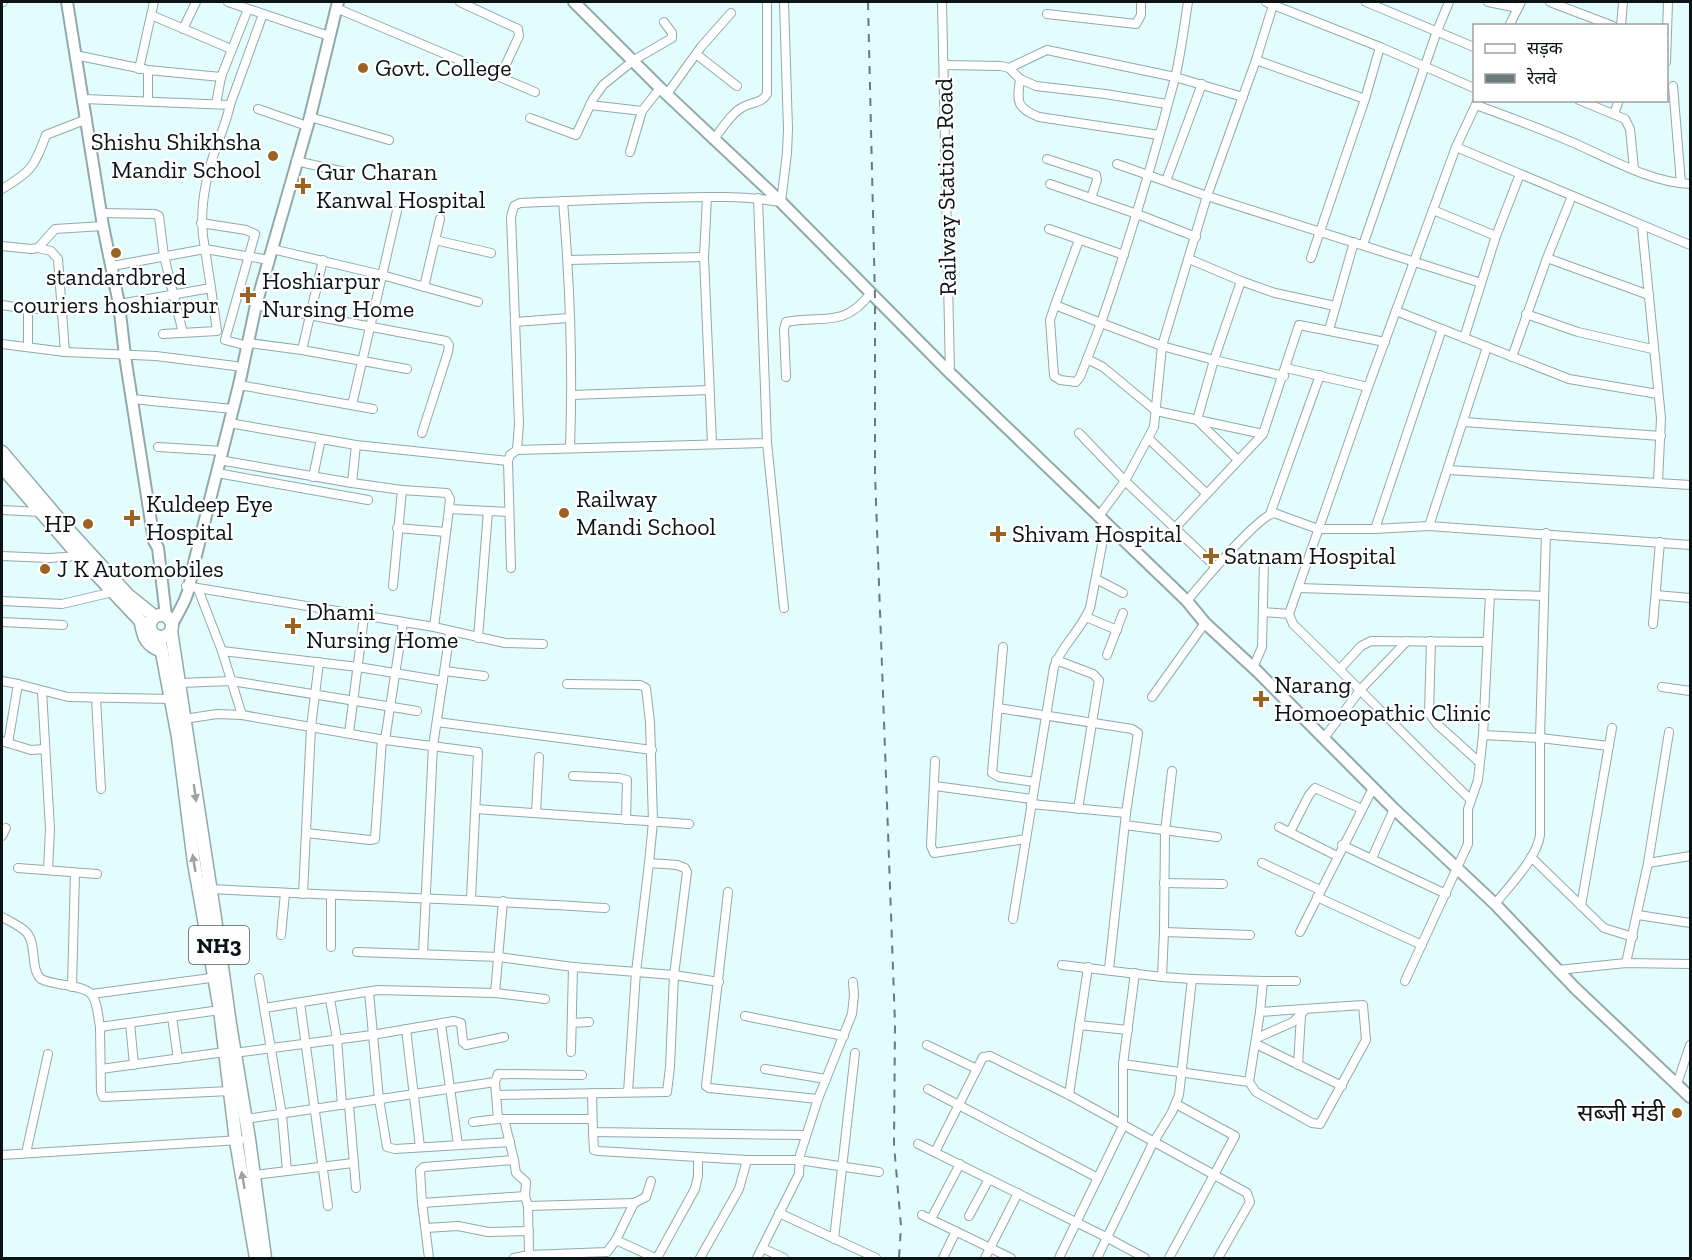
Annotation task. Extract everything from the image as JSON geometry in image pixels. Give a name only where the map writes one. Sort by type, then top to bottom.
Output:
[{"type":"highway","points":[[2,452],[61,528],[79,556],[113,592],[150,630],[166,636],[165,620]]},
{"type":"highway","points":[[2,468],[41,512],[61,528],[128,595],[165,620]]},
{"type":"highway","points":[[162,651],[148,644],[144,639],[150,630],[150,624],[165,620]]},
{"type":"highway","name":"NH3","points":[[165,620],[179,683],[210,889],[220,1010],[246,1119],[265,1258]]},
{"type":"highway","name":"NH3","points":[[150,630],[162,651],[194,863],[218,977],[230,1053],[230,1091],[236,1141],[256,1258]]},
{"type":"main road","points":[[67,2],[103,226],[119,304],[154,541],[152,554],[165,620]]},
{"type":"main road","points":[[574,2],[663,91],[780,202],[950,373],[1187,601],[1206,623],[1394,809],[1495,904],[1575,988],[1690,1098]]},
{"type":"main road","points":[[165,620],[191,584],[220,456],[239,386],[256,305],[308,122],[337,5]]},
{"type":"street","points":[[148,101],[144,70],[154,2]]},
{"type":"street","points":[[183,29],[196,2]]},
{"type":"street","points":[[228,2],[329,36]]},
{"type":"street","points":[[460,2],[518,29],[519,36],[500,77]]},
{"type":"street","points":[[714,140],[736,111],[763,100],[767,94],[767,2]]},
{"type":"street","points":[[517,450],[519,424],[511,217],[514,206],[520,203],[707,197],[758,198],[780,202],[788,129],[784,2]]},
{"type":"street","name":"Railway Station Road","points":[[942,2],[950,373]]},
{"type":"street","points":[[1047,14],[1136,24],[1141,15],[1141,2]]},
{"type":"street","points":[[1079,240],[1050,320],[1054,376],[1060,380],[1076,382],[1101,323],[1149,175],[1175,77],[1188,2]]},
{"type":"street","points":[[1013,919],[1056,660],[1086,617],[1093,599],[1102,520],[1149,439],[1156,411],[1162,346],[1207,196],[1256,60],[1271,2],[1473,88]]},
{"type":"street","points":[[1366,2],[1473,47]]},
{"type":"street","points":[[1364,245],[1424,68],[1449,2]]},
{"type":"street","points":[[1488,2],[1520,5],[1510,24]]},
{"type":"street","points":[[1550,2],[1608,24]]},
{"type":"street","points":[[1621,24],[1623,2]]},
{"type":"street","points":[[1667,24],[1668,2]]},
{"type":"street","points":[[337,5],[535,92]]},
{"type":"street","points":[[216,104],[221,77],[248,9]]},
{"type":"street","points":[[630,152],[642,111],[663,91],[731,13]]},
{"type":"street","points":[[263,14],[211,164],[201,223],[217,331],[225,340],[302,350],[407,369]]},
{"type":"street","points":[[151,15],[231,49]]},
{"type":"street","points":[[530,118],[576,135],[590,105],[603,85],[634,60],[672,38],[672,33],[664,22]]},
{"type":"street","points":[[1311,258],[1365,99],[1380,47]]},
{"type":"street","points":[[944,65],[991,65],[1009,68],[1047,50],[1175,77],[1243,97]]},
{"type":"street","points":[[75,54],[144,70],[221,77]]},
{"type":"street","points":[[696,54],[737,86]]},
{"type":"street","points":[[1256,60],[1365,99]]},
{"type":"street","points":[[1009,68],[1020,79],[1044,87],[1167,104]]},
{"type":"street","points":[[1020,79],[1018,101],[1021,107],[1031,114],[1159,135]]},
{"type":"street","points":[[1166,182],[1202,84]]},
{"type":"street","points":[[1674,86],[1681,183]]},
{"type":"street","points":[[84,99],[230,105]]},
{"type":"street","points":[[1584,102],[1625,119],[1629,124],[1634,169]]},
{"type":"street","points":[[1614,114],[1618,102]]},
{"type":"street","points":[[1471,800],[1293,624],[1289,614],[1368,387],[1456,147],[1477,103],[1634,169],[1690,184]]},
{"type":"street","points":[[590,105],[642,111]]},
{"type":"street","points":[[258,110],[389,140]]},
{"type":"street","points":[[2,189],[19,179],[33,166],[46,135],[87,119]]},
{"type":"street","points":[[1456,147],[1690,245]]},
{"type":"street","points":[[1047,159],[1096,175],[1097,180],[1091,198]]},
{"type":"street","points":[[296,161],[345,172]]},
{"type":"street","points":[[1117,164],[1207,196],[1480,284]]},
{"type":"street","points":[[1464,338],[1496,236],[1520,174]]},
{"type":"street","points":[[1050,183],[1196,237]]},
{"type":"street","points":[[1512,357],[1526,314],[1572,196]]},
{"type":"street","points":[[707,197],[704,257],[712,444]]},
{"type":"street","points":[[758,198],[767,443],[784,608]]},
{"type":"street","points":[[563,201],[568,260],[572,395],[570,448]]},
{"type":"street","points":[[1433,210],[1496,236]]},
{"type":"street","points":[[352,405],[397,211]]},
{"type":"street","points":[[101,213],[157,214],[164,256],[183,333]]},
{"type":"street","points":[[424,287],[440,219]]},
{"type":"street","points":[[201,223],[255,234],[225,340]]},
{"type":"street","points":[[38,248],[55,229],[103,226]]},
{"type":"street","points":[[1642,226],[1659,394],[1661,436],[1658,482]]},
{"type":"street","points":[[1049,229],[1124,255]]},
{"type":"street","points":[[435,240],[491,254]]},
{"type":"street","points":[[1329,330],[1354,242]]},
{"type":"street","points":[[2,246],[51,251],[57,259],[65,352]]},
{"type":"street","points":[[112,266],[205,249],[269,261]]},
{"type":"street","points":[[272,249],[382,275],[478,303]]},
{"type":"street","points":[[568,260],[704,257]]},
{"type":"street","points":[[1547,258],[1649,295]]},
{"type":"street","points":[[1189,259],[1241,281],[1287,296],[1335,306]]},
{"type":"street","points":[[302,350],[323,260]]},
{"type":"street","points":[[1197,420],[1214,360],[1241,281]]},
{"type":"street","points":[[119,304],[211,288]]},
{"type":"street","points":[[786,377],[784,329],[786,322],[844,316],[860,307],[870,294]]},
{"type":"street","points":[[2,305],[28,309],[62,309]]},
{"type":"street","points":[[256,305],[442,339],[449,345],[422,433]]},
{"type":"street","points":[[1055,305],[1162,346],[1214,360],[1285,372],[1320,375],[1368,387]]},
{"type":"street","points":[[28,309],[28,347]]},
{"type":"street","points":[[1396,311],[1569,379],[1659,394]]},
{"type":"street","points":[[1526,314],[1578,332],[1653,349]]},
{"type":"street","points":[[515,322],[569,318]]},
{"type":"street","points":[[1174,529],[1206,493],[1258,442],[1263,434],[1299,325],[1385,342]]},
{"type":"street","points":[[1375,529],[1442,329]]},
{"type":"street","points":[[163,334],[217,331]]},
{"type":"street","points":[[2,344],[65,352],[156,356],[243,367]]},
{"type":"street","points":[[1429,526],[1487,347]]},
{"type":"street","points":[[1087,359],[1103,367],[1156,411],[1263,434]]},
{"type":"street","points":[[1187,601],[1216,567],[1270,514],[1320,375]]},
{"type":"street","points":[[239,386],[373,410]]},
{"type":"street","points":[[572,395],[709,390]]},
{"type":"street","points":[[132,399],[233,409]]},
{"type":"street","points":[[1197,420],[1238,460]]},
{"type":"street","points":[[1464,422],[1661,436]]},
{"type":"street","points":[[229,423],[356,445],[508,460]]},
{"type":"street","points":[[1079,433],[1174,529],[1216,567]]},
{"type":"street","points":[[313,477],[321,439]]},
{"type":"street","points":[[1149,439],[1206,493]]},
{"type":"street","points":[[511,568],[508,460],[510,455],[517,450],[767,443]]},
{"type":"street","points":[[352,483],[356,445]]},
{"type":"street","points":[[158,447],[220,456],[313,477],[447,494],[450,499],[434,627]]},
{"type":"street","points":[[1449,470],[1690,485]]},
{"type":"street","points":[[217,473],[368,500]]},
{"type":"street","points":[[393,586],[402,490]]},
{"type":"street","points":[[449,509],[508,512]]},
{"type":"street","points":[[2,510],[41,512]]},
{"type":"street","points":[[478,638],[488,512]]},
{"type":"street","points":[[1270,514],[1280,515],[1318,529],[1429,526],[1690,544]]},
{"type":"street","points":[[397,528],[446,532]]},
{"type":"street","points":[[1495,904],[1531,857],[1540,835],[1540,738],[1546,533]]},
{"type":"street","points":[[1653,624],[1660,542]]},
{"type":"street","points":[[2,555],[49,558],[79,556]]},
{"type":"street","points":[[1253,668],[1262,651],[1264,561]]},
{"type":"street","points":[[1096,579],[1123,593]]},
{"type":"street","points":[[191,584],[363,617],[434,627],[505,643],[543,644]]},
{"type":"street","points":[[191,584],[222,651],[242,715]]},
{"type":"street","points":[[1299,588],[1544,596]]},
{"type":"street","points":[[2,601],[62,604],[113,592]]},
{"type":"street","points":[[1405,981],[1468,844],[1468,809],[1478,780],[1483,735],[1490,594]]},
{"type":"street","points":[[1656,595],[1690,598]]},
{"type":"street","points":[[1263,612],[1289,614]]},
{"type":"street","points":[[1107,655],[1123,613]]},
{"type":"street","points":[[349,733],[363,617]]},
{"type":"street","points":[[1086,617],[1117,630]]},
{"type":"street","points":[[2,622],[63,625]]},
{"type":"street","points":[[306,833],[375,839],[384,739],[403,623]]},
{"type":"street","points":[[1152,697],[1206,623]]},
{"type":"street","points":[[423,954],[433,746],[450,632]]},
{"type":"street","points":[[1340,669],[1366,643],[1376,640],[1486,642]]},
{"type":"street","points":[[1324,738],[1361,689],[1407,641]]},
{"type":"street","points":[[1431,641],[1429,713],[1437,724],[1479,762]]},
{"type":"street","points":[[1003,647],[992,773],[999,777],[1035,782]]},
{"type":"street","points":[[222,651],[358,667],[443,681]]},
{"type":"street","points":[[1056,660],[1093,674],[1099,680],[1078,809]]},
{"type":"street","points":[[303,894],[312,727],[319,662]]},
{"type":"street","points":[[445,671],[484,676]]},
{"type":"street","points":[[2,681],[68,697],[171,699]]},
{"type":"street","points":[[179,683],[232,681],[417,711]]},
{"type":"street","points":[[18,684],[5,742],[31,750],[45,749]]},
{"type":"street","points":[[567,684],[643,686],[647,692],[652,750],[654,822],[636,972],[628,1092]]},
{"type":"street","points":[[1662,687],[1690,691]]},
{"type":"street","points":[[42,691],[50,829],[48,870]]},
{"type":"street","points":[[96,698],[101,789]]},
{"type":"street","points":[[998,708],[1132,729],[1138,733],[1126,813],[1108,969]]},
{"type":"street","points":[[184,719],[217,714],[242,715],[478,752],[471,899]]},
{"type":"street","points":[[437,722],[652,750]]},
{"type":"street","points":[[1581,906],[1612,728]]},
{"type":"street","points":[[1626,963],[1648,863],[1669,732]]},
{"type":"street","points":[[1483,735],[1540,738],[1609,746]]},
{"type":"street","points":[[536,813],[539,757]]},
{"type":"street","points":[[935,761],[931,846],[934,853],[1026,839]]},
{"type":"street","points":[[1162,977],[1165,831],[1172,771]]},
{"type":"street","points":[[573,776],[627,780],[626,820]]},
{"type":"street","points":[[935,786],[1078,809],[1126,813]]},
{"type":"street","points":[[1290,832],[1315,788],[1362,809]]},
{"type":"street","points":[[1300,932],[1342,845],[1373,788]]},
{"type":"street","points":[[476,809],[689,824]]},
{"type":"street","points":[[1372,858],[1394,809]]},
{"type":"street","points":[[1125,825],[1217,837]]},
{"type":"street","points":[[1279,827],[1338,856]]},
{"type":"street","points":[[1342,845],[1446,894]]},
{"type":"street","points":[[1648,863],[1690,856]]},
{"type":"street","points":[[1531,857],[1604,928],[1633,936]]},
{"type":"street","points":[[497,1095],[663,1093],[668,1090],[674,975],[687,872],[685,868],[677,865],[649,863]]},
{"type":"street","points":[[1262,863],[1422,945]]},
{"type":"street","points":[[18,868],[97,874]]},
{"type":"street","points":[[72,987],[75,873]]},
{"type":"street","points":[[1164,883],[1223,884]]},
{"type":"street","points":[[210,889],[331,896],[471,899],[605,908]]},
{"type":"street","points":[[728,892],[706,1086],[818,1100]]},
{"type":"street","points":[[281,935],[285,893]]},
{"type":"street","points":[[331,896],[331,947]]},
{"type":"street","points":[[495,993],[503,901]]},
{"type":"street","points":[[1638,915],[1690,923]]},
{"type":"street","points":[[2,917],[28,934],[37,976],[44,981],[92,994],[218,977]]},
{"type":"street","points":[[1164,932],[1250,935]]},
{"type":"street","points":[[357,952],[499,957],[573,967],[674,975],[719,982]]},
{"type":"street","points":[[1558,970],[1626,963],[1690,964]]},
{"type":"street","points":[[1062,965],[1162,977],[1296,981]]},
{"type":"street","points":[[571,1052],[573,967]]},
{"type":"street","points":[[1069,1095],[1088,967]]},
{"type":"street","points":[[1059,1258],[1123,1126],[1124,1064],[1135,973]]},
{"type":"street","points":[[259,978],[282,1115],[286,1171]]},
{"type":"street","points":[[1097,1258],[1153,1143],[1176,1104],[1181,1089],[1192,979]]},
{"type":"street","points":[[1260,1012],[1304,1012],[1356,1004],[1363,1005],[1366,1040],[1323,1120],[1317,1125],[1256,1092],[1250,1086],[1263,981]]},
{"type":"street","points":[[757,1258],[799,1174],[799,1160],[806,1135],[852,1014],[853,982]]},
{"type":"street","points":[[264,1008],[387,990],[495,993],[545,999]]},
{"type":"street","points":[[369,992],[379,1099],[387,1147],[395,1149],[510,1142]]},
{"type":"street","points":[[92,994],[100,1027],[100,1092],[103,1097],[230,1091]]},
{"type":"street","points":[[330,999],[356,1188]]},
{"type":"street","points":[[300,1003],[328,1206]]},
{"type":"street","points":[[100,1027],[220,1010]]},
{"type":"street","points":[[1256,1041],[1293,1022],[1304,1012]]},
{"type":"street","points":[[1298,1065],[1304,1012]]},
{"type":"street","points":[[745,1016],[844,1036]]},
{"type":"street","points":[[172,1017],[178,1059]]},
{"type":"street","points":[[101,1070],[272,1049],[454,1021],[460,1023],[463,1042],[466,1046],[504,1037]]},
{"type":"street","points":[[572,1023],[589,1022]]},
{"type":"street","points":[[130,1023],[134,1065]]},
{"type":"street","points":[[441,1024],[458,1145]]},
{"type":"street","points":[[1080,1025],[1128,1030]]},
{"type":"street","points":[[406,1029],[420,1147]]},
{"type":"street","points":[[1256,1041],[1342,1086]]},
{"type":"street","points":[[927,1045],[977,1069]]},
{"type":"street","points":[[1677,1084],[1688,1060],[1690,1045]]},
{"type":"street","points":[[834,1239],[855,1053]]},
{"type":"street","points":[[26,1153],[48,1054]]},
{"type":"street","points":[[935,1152],[983,1057],[988,1055],[1069,1095],[1247,1193],[1250,1197],[1247,1207],[1218,1258]]},
{"type":"street","points":[[1124,1064],[1249,1082]]},
{"type":"street","points":[[765,1069],[826,1079]]},
{"type":"street","points":[[529,1255],[526,1182],[516,1173],[510,1142],[501,1119],[496,1076],[501,1074],[582,1076]]},
{"type":"street","points":[[246,1119],[495,1082]]},
{"type":"street","points":[[928,1089],[1098,1179]]},
{"type":"street","points":[[592,1093],[593,1147],[596,1151],[747,1160],[799,1160],[879,1172]]},
{"type":"street","points":[[1169,1258],[1235,1136],[1176,1104]]},
{"type":"street","points":[[473,1122],[501,1119],[592,1119]]},
{"type":"street","points":[[593,1132],[806,1135]]},
{"type":"street","points":[[2,1155],[249,1139]]},
{"type":"street","points":[[918,1144],[1144,1258]]},
{"type":"street","points":[[616,1240],[656,1258],[694,1189],[698,1176],[698,1157]]},
{"type":"street","points":[[429,1258],[420,1173],[424,1167],[514,1160]]},
{"type":"street","points":[[700,1258],[739,1189],[747,1160]]},
{"type":"street","points":[[254,1175],[353,1163]]},
{"type":"street","points":[[932,1219],[960,1164]]},
{"type":"street","points":[[969,1216],[989,1179]]},
{"type":"street","points":[[528,1206],[634,1203],[646,1197],[651,1181]]},
{"type":"street","points":[[985,1258],[1018,1193]]},
{"type":"street","points":[[422,1203],[525,1196]]},
{"type":"street","points":[[514,1258],[529,1255],[603,1253],[610,1250],[634,1203]]},
{"type":"street","points":[[779,1213],[876,1258]]},
{"type":"street","points":[[922,1215],[1011,1258]]},
{"type":"street","points":[[426,1228],[458,1226],[488,1232],[529,1231]]},
{"type":"street","points":[[943,1258],[956,1231]]},
{"type":"street","points":[[762,1248],[784,1258]]},
{"type":"railway","points":[[868,2],[875,298],[875,474],[895,1024],[894,1145],[901,1226],[899,1258]]},
{"type":"place","name":"Govt. College","points":[[363,68]]},
{"type":"place","name":"Shishu Shikhsha Mandir School","points":[[273,156]]},
{"type":"place","name":"Gur Charan Kanwal Hospital","points":[[303,186]]},
{"type":"place","name":"standardbred couriers hoshiarpur","points":[[116,253]]},
{"type":"place","name":"Hoshiarpur Nursing Home","points":[[248,295]]},
{"type":"place","name":"Railway Mandi School","points":[[564,513]]},
{"type":"place","name":"Kuldeep Eye Hospital","points":[[132,518]]},
{"type":"place","name":"HP","points":[[88,524]]},
{"type":"place","name":"Shivam Hospital","points":[[998,534]]},
{"type":"place","name":"Satnam Hospital","points":[[1211,556]]},
{"type":"place","name":"J K Automobiles","points":[[45,569]]},
{"type":"place","name":"Dhami Nursing Home","points":[[293,626]]},
{"type":"place","name":"Narang Homoeopathic Clinic","points":[[1261,699]]},
{"type":"place","name":"सब्जी मंडी","points":[[1677,1113]]}]
